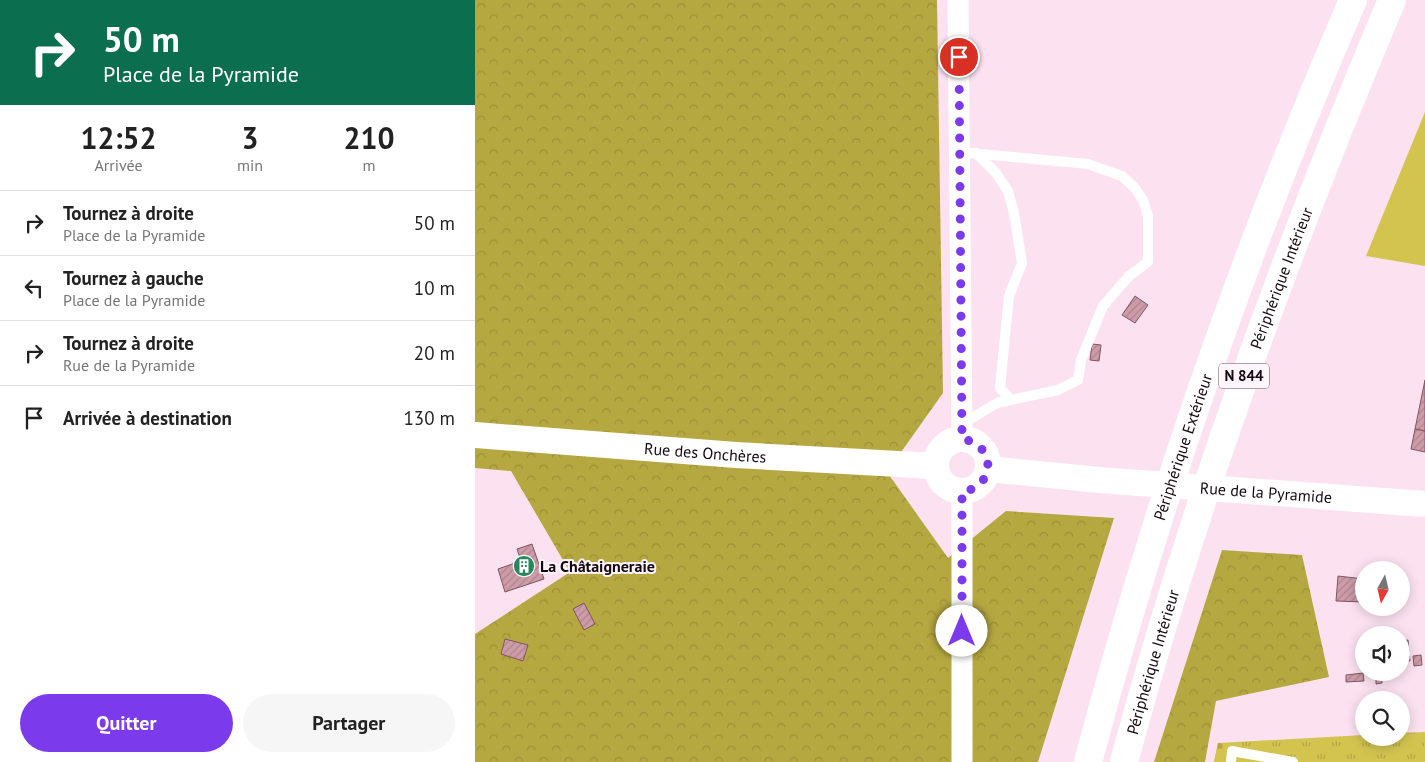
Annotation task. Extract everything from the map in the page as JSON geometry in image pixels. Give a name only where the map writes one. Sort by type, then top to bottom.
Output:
[{"type":"highway","name":"Périphérique Extérieur","points":[[1088,762],[1143,571],[1204,382],[1271,201],[1353,0]]},
{"type":"highway","name":"Périphérique Intérieur","points":[[1125,762],[1178,577],[1235,402],[1321,172],[1392,0]]},
{"type":"street","points":[[958,0],[968,153],[962,432],[955,440],[938,452],[935,466],[939,479],[943,484],[955,491],[962,492],[976,487],[982,482],[988,469],[984,450],[962,432]]},
{"type":"street","name":"Rue des Onchères","points":[[475,435],[736,455],[935,466]]},
{"type":"street","name":"Rue de la Pyramide","points":[[988,469],[1099,480],[1425,504]]},
{"type":"street","points":[[962,492],[962,762]]},
{"type":"lane","points":[[962,432],[997,404],[1058,390],[1077,380],[1081,360],[1103,306],[1129,276],[1148,262],[1148,216],[1143,200],[1134,187],[1122,176],[1088,164],[968,153]]},
{"type":"lane","points":[[968,153],[996,173],[1008,191],[1014,213],[1022,263],[1009,296],[1000,388],[1011,400]]},
{"type":"lane","points":[[1231,762],[1232,751],[1286,761]]},
{"type":"green space","points":[[475,0],[937,0],[943,393],[887,472],[948,558],[1006,511],[1114,518],[1038,762],[475,762],[475,634],[570,572],[511,471],[475,468]]},
{"type":"green space","points":[[1425,112],[1425,266],[1366,256]]},
{"type":"green space","points":[[1222,550],[1302,555],[1329,677],[1216,701],[1205,762],[1154,762]]},
{"type":"green space","points":[[1425,732],[1425,762],[1214,762],[1218,743],[1355,735],[1355,746],[1410,746],[1410,733]]},
{"type":"green space","points":[[1218,743],[1327,762],[1214,762]]},
{"type":"building","points":[[1135,296],[1148,305],[1135,323],[1122,315]]},
{"type":"building","points":[[1092,344],[1101,345],[1099,361],[1090,360]]},
{"type":"building","points":[[1425,380],[1425,431],[1415,429]]},
{"type":"building","points":[[1415,429],[1425,431],[1425,452],[1411,449]]},
{"type":"building","name":"La Châtaigneraie","points":[[532,544],[544,579],[505,592],[498,569],[518,562],[520,558],[517,549]]},
{"type":"building","points":[[1338,576],[1355,578],[1355,602],[1336,601]]},
{"type":"building","points":[[584,603],[595,624],[584,630],[573,609]]},
{"type":"building","points":[[505,639],[528,645],[523,661],[501,654]]},
{"type":"building","points":[[1421,655],[1422,665],[1414,666],[1413,656]]},
{"type":"building","points":[[1355,674],[1355,681],[1364,681],[1346,682],[1346,675]]},
{"type":"place","name":"La Châtaigneraie","points":[[524,566]]},
{"type":"route","points":[[959,57],[962,439],[977,443],[984,450],[988,469],[982,482],[970,490],[962,492],[962,631]]}]
